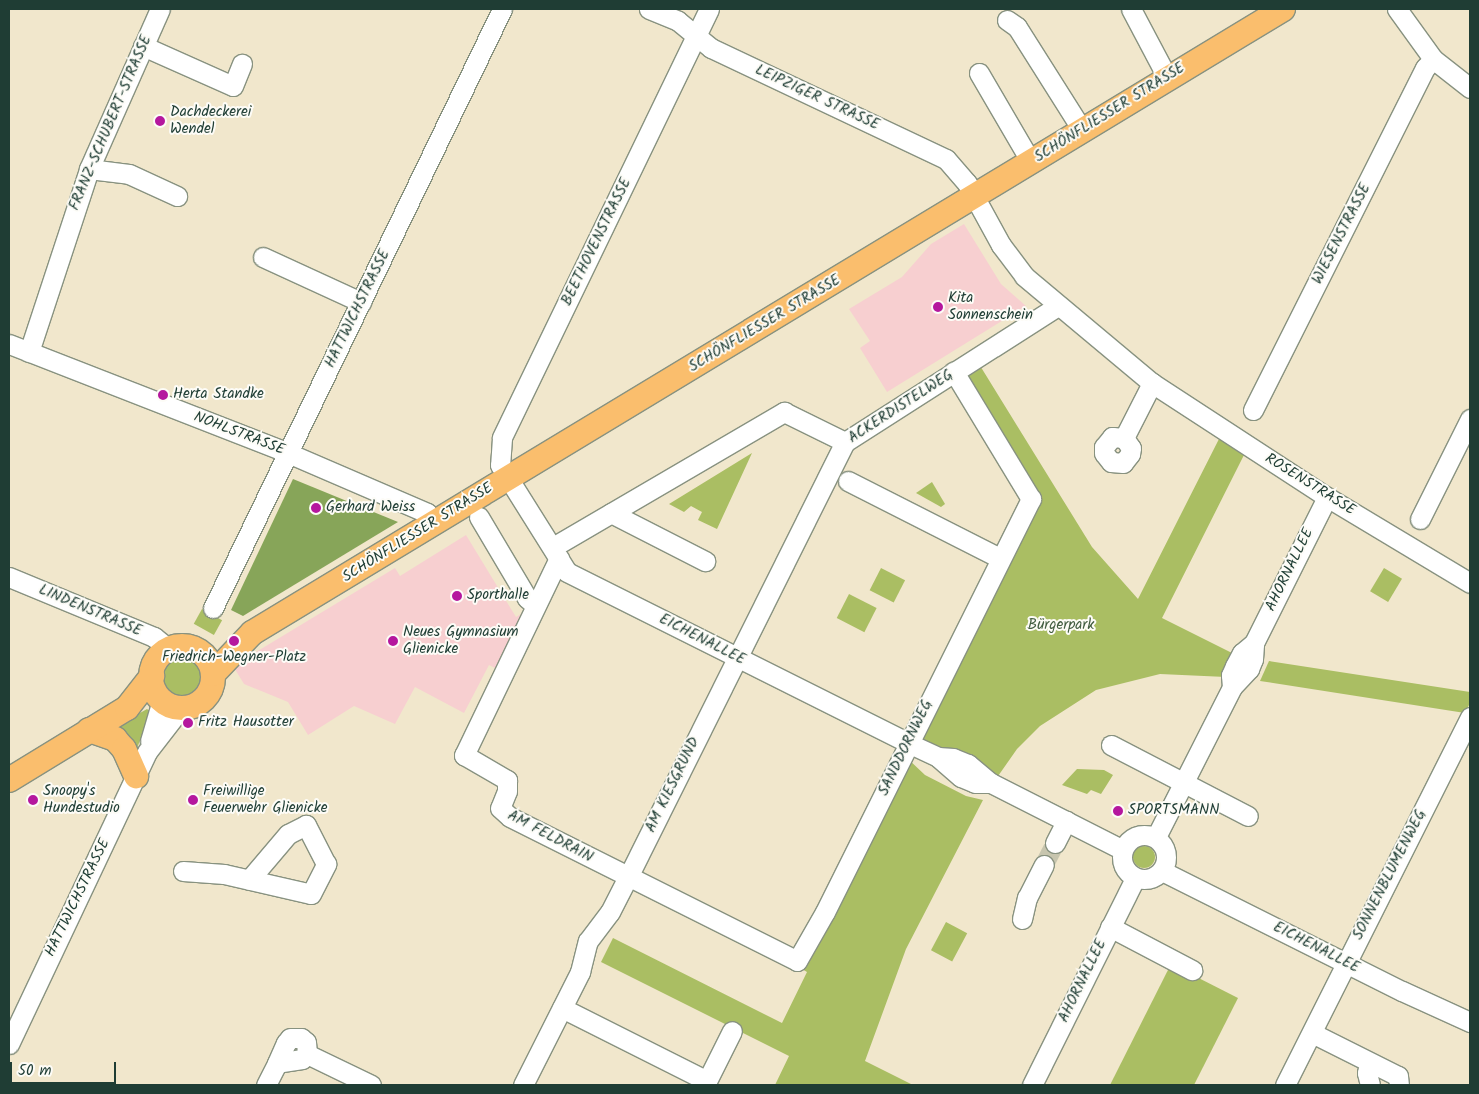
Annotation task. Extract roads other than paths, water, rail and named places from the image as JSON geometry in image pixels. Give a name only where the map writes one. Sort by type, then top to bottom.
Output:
[{"type":"main road","name":"SCHÖNFLIESSER STRASSE","points":[[202,653],[246,637],[436,524],[508,477],[1283,9]]},
{"type":"main road","name":"SCHÖNFLIESSER STRASSE","points":[[213,674],[246,637]]},
{"type":"main road","points":[[9,780],[127,708],[163,695],[194,705],[206,696],[213,674],[208,661],[202,653],[188,646],[170,649],[156,660],[163,695]]},
{"type":"main road","points":[[89,730],[115,739],[124,749],[136,776]]},
{"type":"street","name":"FRANZ-SCHUBERT-STRASSE","points":[[29,352],[89,169],[160,9]]},
{"type":"street","name":"HATTWICHSTRASSE","points":[[212,608],[502,9]]},
{"type":"street","name":"LEIPZIGER STRASSE","points":[[649,9],[678,21],[711,48],[946,159],[954,165],[975,196]]},
{"type":"street","name":"BEETHOVENSTRASSE","points":[[508,477],[500,465],[502,438],[710,9]]},
{"type":"street","points":[[1131,9],[1168,77]]},
{"type":"street","points":[[1397,9],[1433,59],[1470,88]]},
{"type":"street","points":[[1007,20],[1017,27],[1082,130]]},
{"type":"street","points":[[144,46],[231,90],[242,64]]},
{"type":"street","name":"WIESENSTRASSE","points":[[1253,410],[1425,68],[1433,59]]},
{"type":"street","points":[[979,73],[1032,162]]},
{"type":"street","points":[[89,169],[129,174],[177,196]]},
{"type":"street","name":"ROSENSTRASSE","points":[[975,196],[1013,261],[1024,276],[1152,383],[1327,498],[1470,583]]},
{"type":"street","points":[[263,257],[361,302]]},
{"type":"street","name":"ACKERDISTELWEG","points":[[737,658],[845,442],[1058,306]]},
{"type":"street","name":"NOHLSTRASSE","points":[[9,344],[288,453],[427,513],[436,524]]},
{"type":"street","name":"SANDDORNWEG","points":[[628,877],[797,960],[825,912],[1031,499],[954,372]]},
{"type":"street","points":[[1124,438],[1152,383]]},
{"type":"street","points":[[556,552],[611,513],[784,412],[845,442]]},
{"type":"street","points":[[1420,519],[1470,419]]},
{"type":"street","name":"EICHENALLEE","points":[[508,477],[567,572],[908,743],[938,757],[953,758],[968,764],[991,783],[1123,850]]},
{"type":"street","points":[[848,481],[1000,558]]},
{"type":"street","name":"AHORNALLEE","points":[[1156,837],[1232,687],[1231,675],[1235,666],[1242,653],[1254,643],[1327,498]]},
{"type":"street","points":[[611,513],[705,561]]},
{"type":"street","points":[[479,517],[527,598],[535,605]]},
{"type":"street","name":"AM FELDRAIN","points":[[556,552],[535,605],[464,754],[507,780],[509,784],[501,811],[628,877]]},
{"type":"street","name":"LINDENSTRASSE","points":[[9,577],[154,637],[170,649]]},
{"type":"street","name":"AM KIESGRUND","points":[[523,1085],[580,972],[588,942],[610,912],[737,658]]},
{"type":"street","name":"HATTWICHSTRASSE","points":[[9,1044],[147,752],[163,695]]},
{"type":"street","name":"SONNENBLUMENWEG","points":[[1285,1085],[1470,717]]},
{"type":"street","points":[[1111,745],[1248,816]]},
{"type":"street","points":[[1055,843],[1066,821]]},
{"type":"street","points":[[1136,836],[1156,837],[1167,853],[1162,871],[1150,879],[1135,878],[1124,866],[1123,850],[1136,836]]},
{"type":"street","points":[[1022,919],[1027,898],[1044,866]]},
{"type":"street","points":[[183,871],[249,880]]},
{"type":"street","name":"EICHENALLEE","points":[[1162,871],[1346,963],[1470,1022]]},
{"type":"street","name":"AHORNALLEE","points":[[1032,1085],[1135,878]]},
{"type":"street","points":[[1110,927],[1192,970]]},
{"type":"street","points":[[562,1008],[706,1083],[732,1031]]},
{"type":"street","points":[[1312,1033],[1369,1064],[1398,1076],[1399,1085]]},
{"type":"street","points":[[266,1085],[286,1042],[296,1036],[306,1042],[307,1054],[359,1083]]},
{"type":"street","points":[[1369,1064],[1367,1073],[1370,1085]]},
{"type":"tunnel","points":[[1044,865],[1055,843]]},
{"type":"place","name":"Dachdeckerei Wendel","points":[[160,121]]},
{"type":"place","name":"Kita Sonnenschein","points":[[938,307]]},
{"type":"place","name":"Herta Standke","points":[[163,395]]},
{"type":"place","name":"Gerhard Weiss","points":[[316,508]]},
{"type":"place","name":"Sporthalle","points":[[457,596]]},
{"type":"place","name":"Friedrich-Wegner-Platz","points":[[234,641]]},
{"type":"place","name":"Neues Gymnasium Glienicke","points":[[393,641]]},
{"type":"place","name":"Fritz Hausotter","points":[[188,723]]},
{"type":"place","name":"Snoopy's Hundestudio","points":[[33,800]]},
{"type":"place","name":"Freiwillige Feuerwehr Glienicke","points":[[193,800]]},
{"type":"place","name":"SPORTSMANN","points":[[1118,811]]},
{"type":"park label","name":"Bürgerpark","points":[[1061,626]]}]
